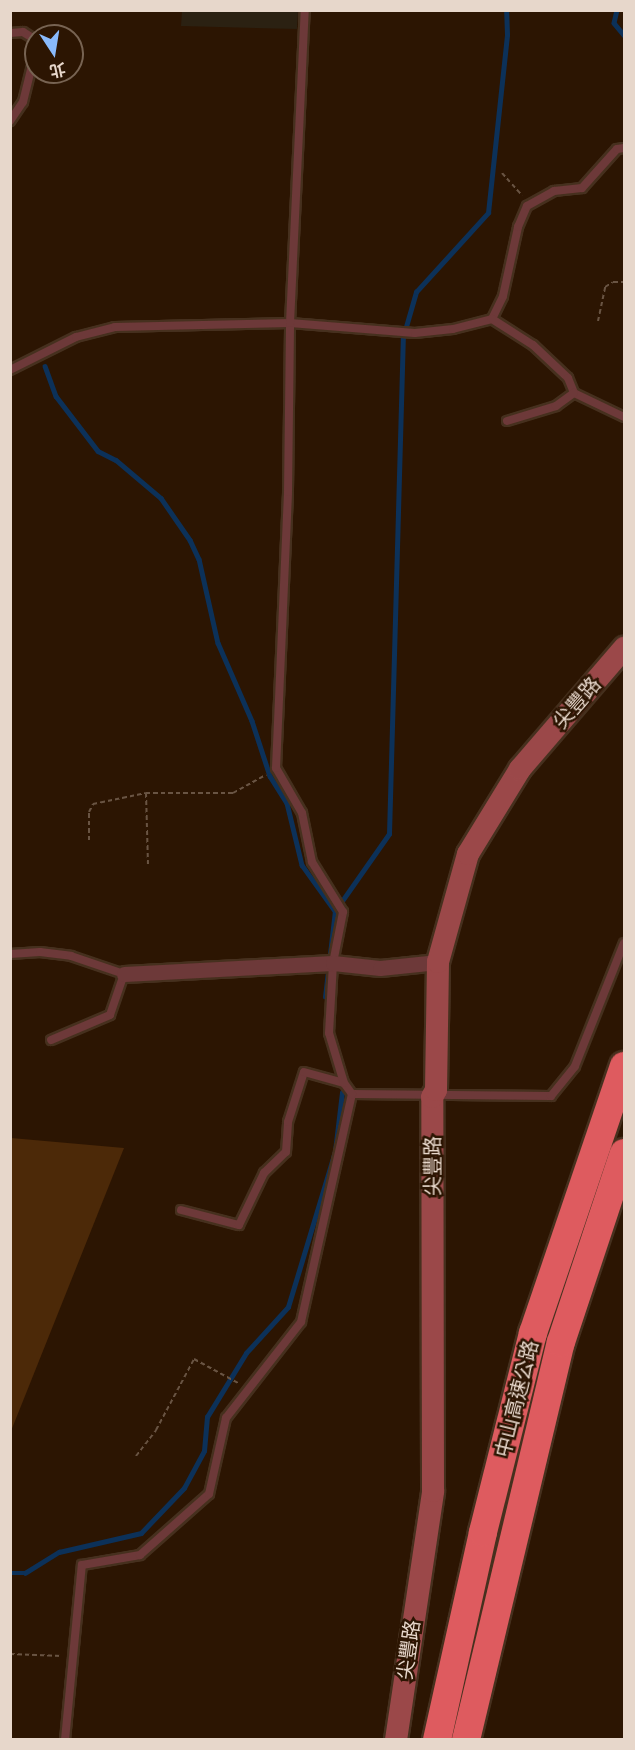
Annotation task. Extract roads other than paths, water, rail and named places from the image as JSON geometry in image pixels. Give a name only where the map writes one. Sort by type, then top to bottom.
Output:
[{"type":"highway","name":"中山高速公路","points":[[437,1740],[483,1532],[534,1333],[624,1066]]},
{"type":"highway","name":"中山高速公路","points":[[466,1740],[561,1342],[624,1153]]},
{"type":"street","name":"尖豐路","points":[[396,1740],[433,1491],[432,1096],[436,1090],[438,962],[468,854],[520,769],[624,648]]},
{"type":"street","points":[[124,974],[326,964],[380,968],[438,962]]},
{"type":"lane","points":[[65,1740],[81,1565],[140,1555],[210,1494],[226,1418],[301,1322],[352,1094],[344,1083],[329,1033],[326,964],[343,912],[312,862],[302,813],[276,768],[288,492],[290,323],[305,10]]},
{"type":"lane","points":[[10,121],[23,102],[27,84]]},
{"type":"lane","points":[[492,319],[503,296],[518,227],[530,204],[554,191],[582,188],[617,149],[624,148]]},
{"type":"lane","points":[[10,370],[76,337],[115,327],[290,323],[415,333],[453,329],[492,319],[533,345],[568,378],[573,393],[624,417]]},
{"type":"lane","points":[[507,422],[556,406],[573,393]]},
{"type":"lane","points":[[352,1094],[551,1096],[575,1066],[624,942]]},
{"type":"lane","points":[[10,954],[39,952],[71,956],[124,974],[110,1015],[51,1040]]},
{"type":"lane","points":[[181,1210],[239,1224],[264,1173],[286,1152],[288,1122],[304,1072],[344,1083]]},
{"type":"waterway","points":[[325,997],[335,911],[389,834],[403,337],[416,292],[488,213],[507,35],[506,10]]},
{"type":"waterway","points":[[617,10],[614,23],[624,35]]},
{"type":"waterway","points":[[45,366],[56,396],[98,451],[116,460],[161,498],[190,540],[199,559],[218,643],[252,721],[270,776],[287,803],[302,865],[335,911]]},
{"type":"waterway","points":[[10,1573],[25,1573],[59,1552],[141,1533],[184,1488],[204,1451],[207,1417],[246,1353],[288,1307],[335,1151],[342,1092]]}]
